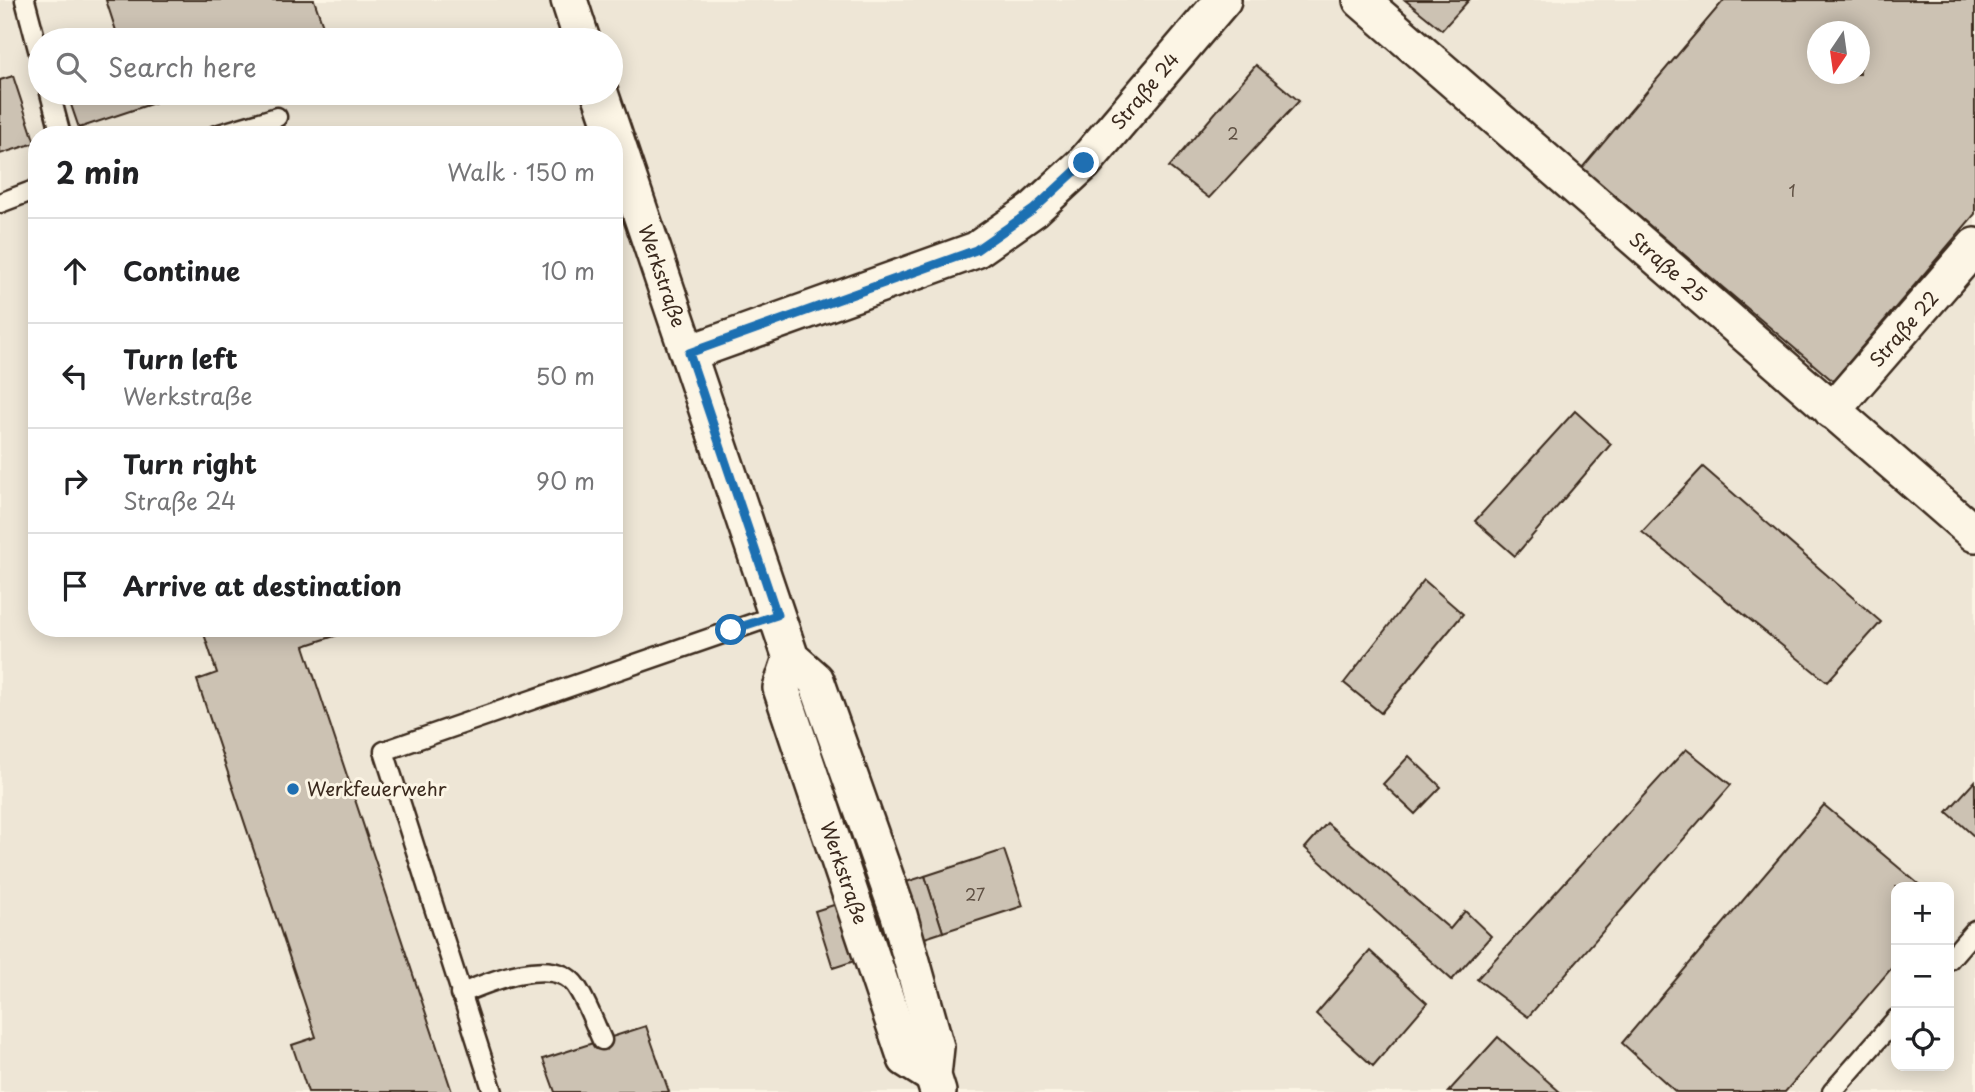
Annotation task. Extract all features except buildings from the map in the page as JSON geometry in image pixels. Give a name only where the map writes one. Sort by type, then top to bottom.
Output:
[{"type":"street","points":[[569,0],[578,28]]},
{"type":"street","name":"Straße 24","points":[[689,353],[976,250],[1033,210],[1084,163],[1223,0]]},
{"type":"street","name":"Straße 25","points":[[1361,0],[1975,534]]},
{"type":"street","name":"Werkstraße","points":[[604,105],[611,126]]},
{"type":"street","name":"Werkstraße","points":[[623,160],[791,658],[816,680],[899,915],[936,1047],[935,1084]]},
{"type":"street","name":"Straße 22","points":[[1832,411],[1975,246]]},
{"type":"lane","points":[[25,0],[32,28]]},
{"type":"lane","points":[[53,105],[59,126]]},
{"type":"lane","points":[[246,126],[277,117]]},
{"type":"lane","points":[[0,202],[28,192]]},
{"type":"lane","points":[[493,1092],[384,751],[777,615]]},
{"type":"lane","points":[[1954,954],[1975,930]]},
{"type":"lane","points":[[460,994],[497,978],[520,974],[560,974],[575,985],[602,1040]]},
{"type":"lane","points":[[1832,1092],[1891,1025]]},
{"type":"shaded area","points":[[0,0],[1975,0],[1975,1092],[0,1092]]},
{"type":"place","name":"Werkfeuerwehr","points":[[293,789]]},
{"type":"route","points":[[731,630],[777,615],[689,353],[976,250],[1033,210],[1084,163]]}]
